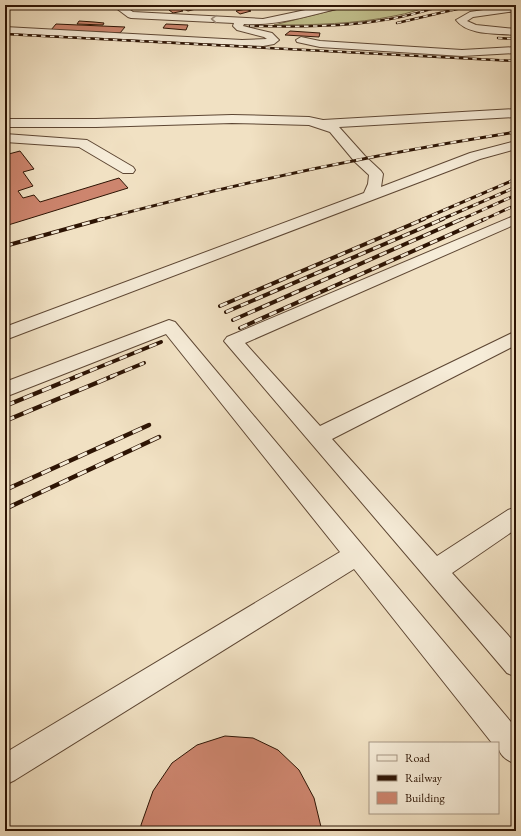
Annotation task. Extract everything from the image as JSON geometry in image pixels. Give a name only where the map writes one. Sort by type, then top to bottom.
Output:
[{"type":"street","points":[[117,5],[128,12],[138,15],[267,21],[342,5]]},
{"type":"street","points":[[128,12],[157,6]]},
{"type":"street","points":[[516,8],[467,16],[461,20],[474,28],[516,32]]},
{"type":"street","points":[[478,14],[509,18]]},
{"type":"street","points":[[240,20],[238,26],[240,28],[274,38],[301,40],[320,44],[462,53],[516,50]]},
{"type":"street","points":[[5,30],[242,43],[270,42],[274,38]]},
{"type":"street","points":[[323,124],[516,113]]},
{"type":"street","points":[[5,123],[96,123],[232,119],[308,121],[323,124],[334,129],[360,159],[376,174],[392,178],[415,179]]},
{"type":"street","points":[[5,138],[82,144],[128,170]]},
{"type":"street","points":[[5,334],[475,156],[516,145]]},
{"type":"street","points":[[368,196],[374,189],[376,174]]},
{"type":"street","points":[[516,219],[232,341],[516,664]]},
{"type":"street","points":[[5,390],[169,326],[516,750]]},
{"type":"street","points":[[317,437],[516,338]]},
{"type":"street","points":[[434,571],[516,517]]},
{"type":"street","points":[[5,770],[356,555]]},
{"type":"shaded area","points":[[354,5],[436,5],[399,15],[364,21],[274,25]]},
{"type":"building","points":[[190,6],[196,9],[188,11],[182,8]]},
{"type":"building","points":[[178,8],[183,11],[173,13],[169,10]]},
{"type":"building","points":[[246,9],[251,11],[240,14],[236,11]]},
{"type":"building","points":[[79,21],[104,23],[103,25],[77,24]]},
{"type":"building","points":[[56,24],[125,27],[120,33],[51,30]]},
{"type":"building","points":[[166,24],[188,25],[186,30],[163,28]]},
{"type":"building","points":[[290,31],[320,33],[319,37],[285,35]]},
{"type":"building","points":[[20,151],[34,169],[23,172],[33,186],[18,191],[23,198],[34,195],[40,202],[119,178],[128,188],[5,226],[5,155]]},
{"type":"building","points":[[225,736],[253,738],[278,750],[299,770],[314,798],[322,831],[141,831],[141,825],[153,791],[172,763],[197,745]]},
{"type":"railway","points":[[250,26],[355,24],[397,18],[446,5]]},
{"type":"railway","points":[[397,23],[474,5]]},
{"type":"railway","points":[[5,34],[516,61]]},
{"type":"railway","points":[[498,38],[516,39]]},
{"type":"railway","points":[[99,220],[150,206],[306,170],[516,132]]},
{"type":"railway","points":[[421,220],[516,179]]},
{"type":"railway","points":[[440,220],[516,187]]},
{"type":"railway","points":[[460,220],[516,195]]},
{"type":"railway","points":[[483,220],[516,205]]},
{"type":"railway","points":[[5,246],[102,219]]},
{"type":"railway","points":[[220,306],[424,219]]},
{"type":"railway","points":[[226,312],[443,219]]},
{"type":"railway","points":[[233,320],[462,219]]},
{"type":"railway","points":[[240,328],[485,219]]},
{"type":"railway","points":[[75,377],[161,342]]},
{"type":"railway","points":[[110,377],[144,363]]},
{"type":"railway","points":[[5,406],[78,376]]},
{"type":"railway","points":[[5,421],[113,376]]},
{"type":"railway","points":[[5,490],[149,425]]},
{"type":"railway","points":[[5,509],[159,437]]}]
